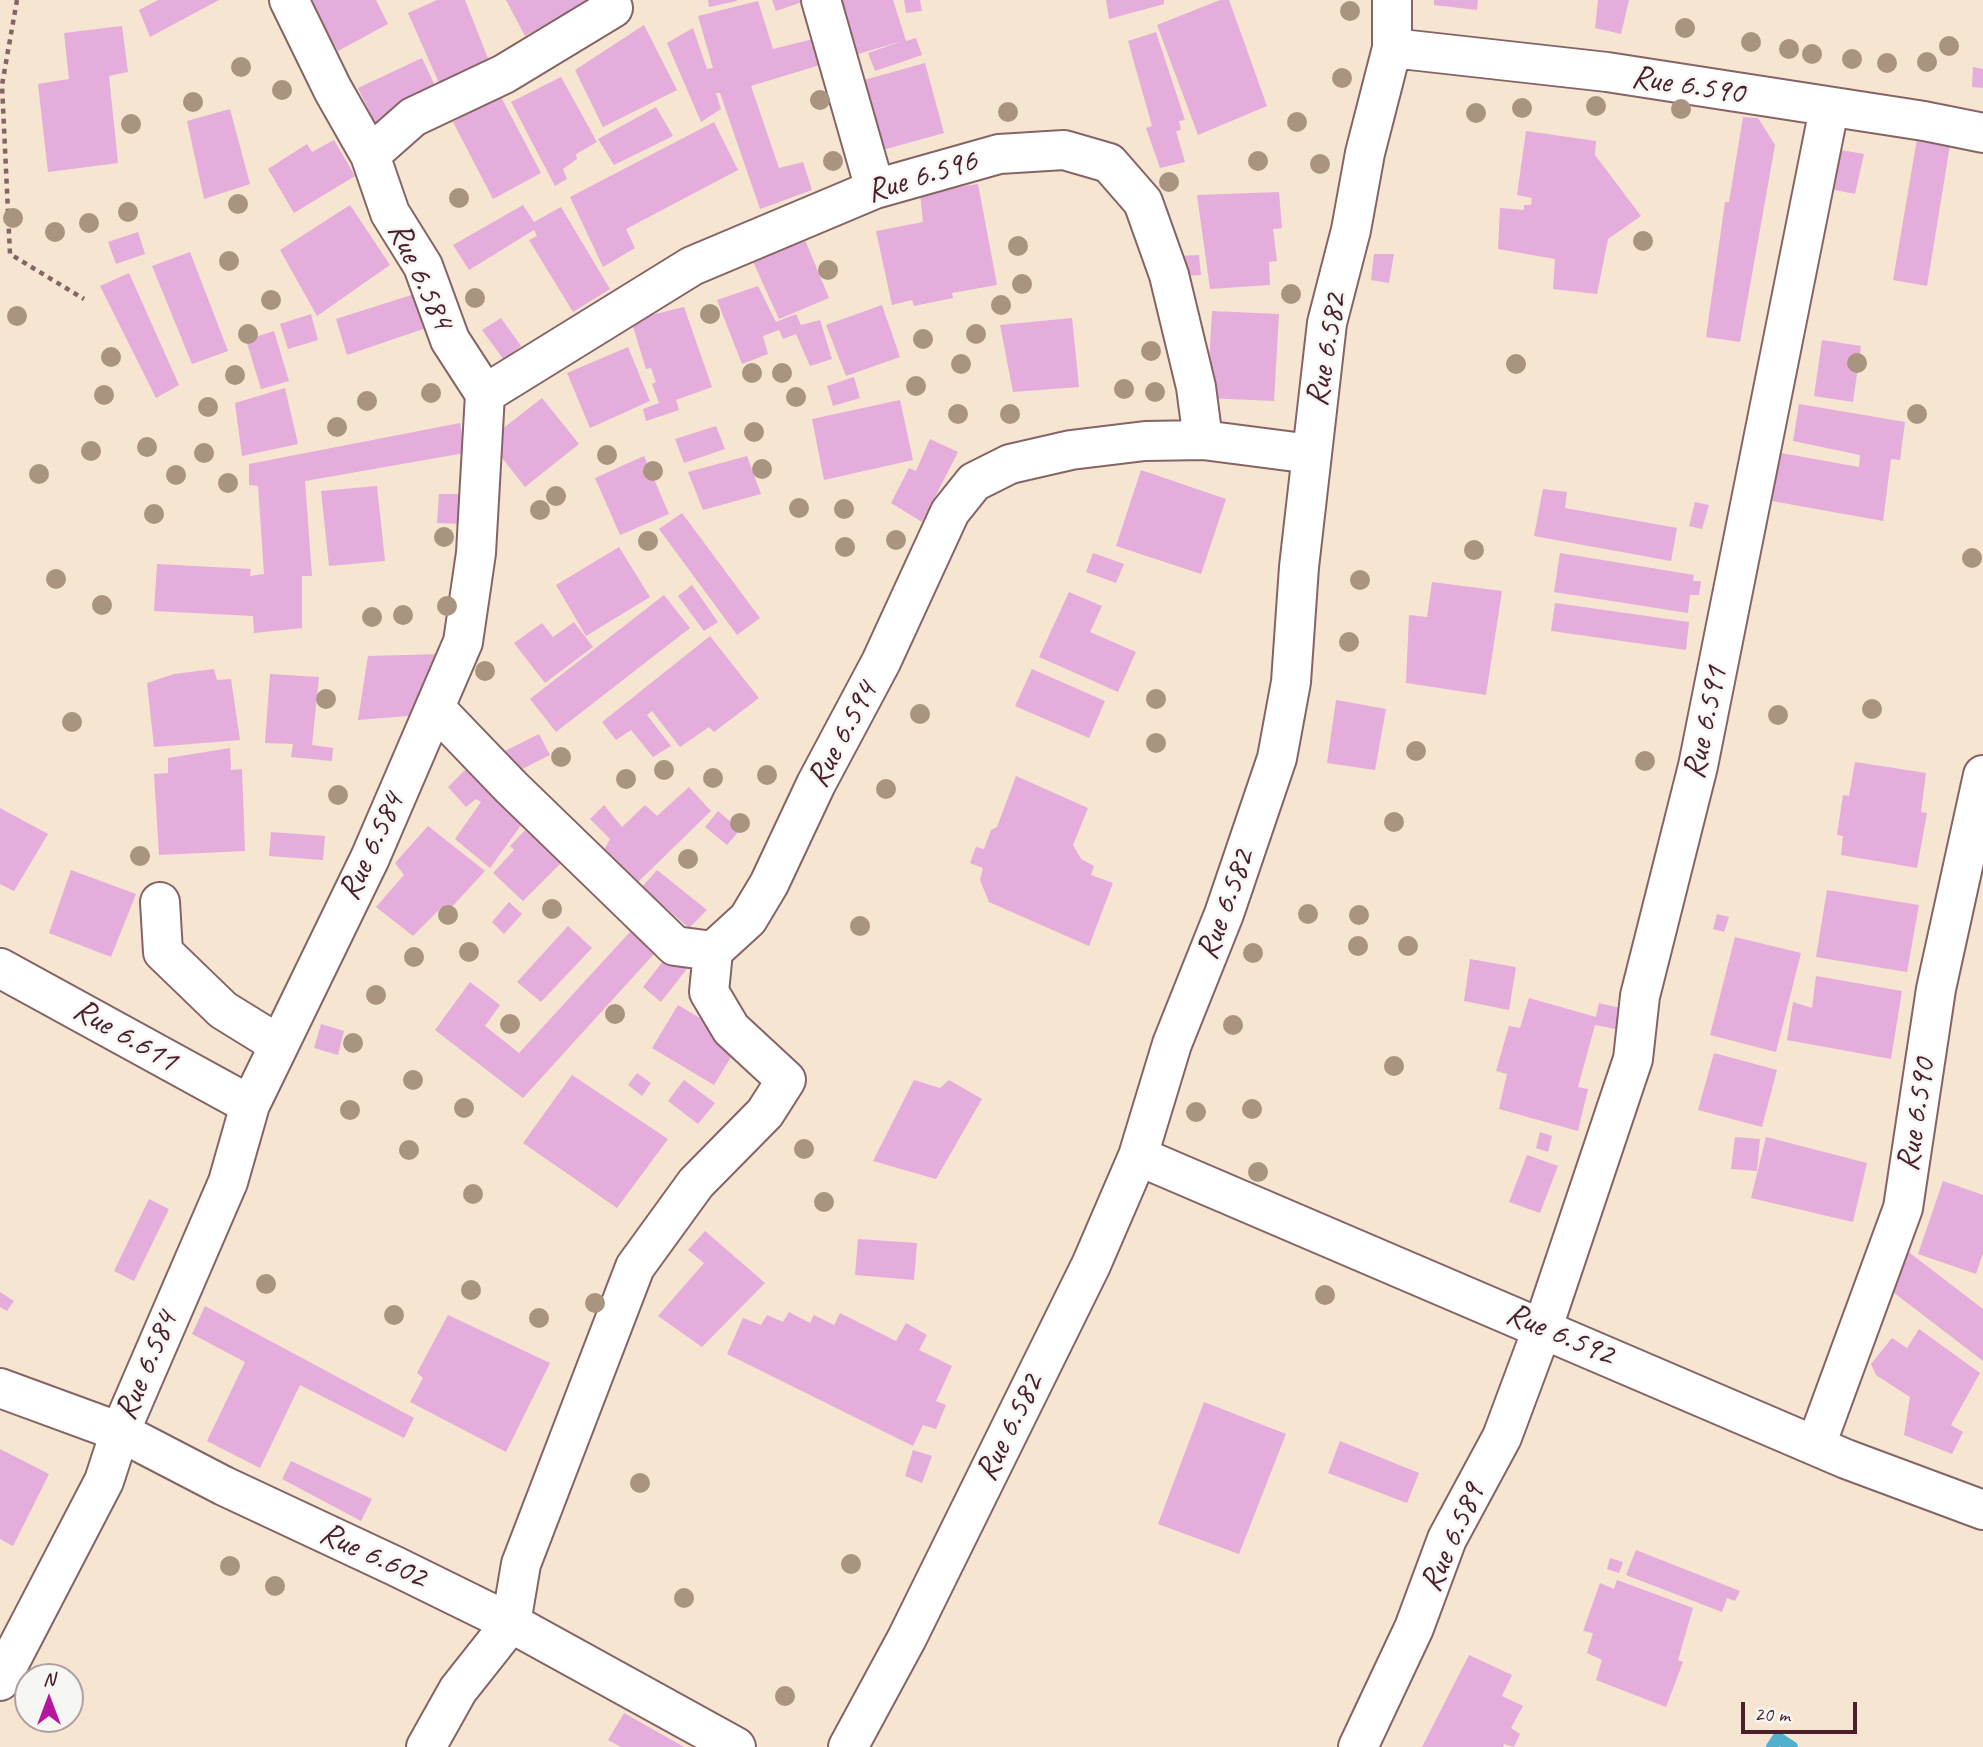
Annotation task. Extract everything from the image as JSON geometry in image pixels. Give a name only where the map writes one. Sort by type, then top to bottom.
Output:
[{"type":"street","name":"Rue 6.584","points":[[0,1681],[104,1481],[120,1432],[228,1182],[250,1104],[370,858],[463,642],[476,553],[485,394],[450,340],[423,266],[390,212],[370,155],[333,90],[289,0]]},
{"type":"street","points":[[821,0],[875,189]]},
{"type":"street","name":"Rue 6.582","points":[[848,1747],[913,1625],[1073,1302],[1138,1156],[1172,1044],[1224,914],[1277,758],[1291,682],[1311,454],[1327,323],[1351,230],[1365,153],[1392,48],[1392,0]]},
{"type":"street","points":[[370,155],[413,117],[504,74],[613,8]]},
{"type":"street","name":"Rue 6.590","points":[[1392,48],[1607,72],[1829,109],[1924,121],[1983,133]]},
{"type":"street","name":"Rue 6.591","points":[[1543,1327],[1633,1059],[1640,996],[1698,766],[1774,398],[1829,109]]},
{"type":"street","name":"Rue 6.596","points":[[485,394],[692,266],[875,189],[999,154],[1064,150],[1109,163],[1143,202],[1168,275],[1196,387],[1203,440]]},
{"type":"street","name":"Rue 6.594","points":[[713,951],[748,919],[769,884],[816,784],[881,662],[950,512],[974,482],[1010,464],[1071,450],[1145,441],[1203,440],[1311,454]]},
{"type":"street","points":[[426,1747],[458,1690],[511,1623],[521,1564],[635,1266],[696,1183],[765,1113],[786,1080],[731,1029],[709,992],[713,951],[675,946],[511,787],[435,708]]},
{"type":"street","name":"Rue 6.590","points":[[1815,1444],[1903,1208],[1936,989],[1982,795]]},
{"type":"street","points":[[160,902],[163,952],[223,1010],[278,1044]]},
{"type":"street","name":"Rue 6.611","points":[[0,968],[250,1104]]},
{"type":"street","name":"Rue 6.592","points":[[1138,1156],[1911,1486],[1983,1510]]},
{"type":"street","name":"Rue 6.589","points":[[1358,1747],[1414,1628],[1447,1539],[1502,1437],[1543,1327]]},
{"type":"street","name":"Rue 6.602","points":[[0,1388],[120,1432],[224,1486],[511,1623],[736,1747]]},
{"type":"path","points":[[16,0],[2,85],[10,254],[84,299]]},
{"type":"building","points":[[158,0],[219,0],[150,37],[139,10]]},
{"type":"building","points":[[308,0],[376,0],[388,24],[338,51]]},
{"type":"building","points":[[437,0],[465,0],[493,71],[443,92],[408,13]]},
{"type":"building","points":[[506,0],[590,0],[525,36]]},
{"type":"building","points":[[708,0],[737,0],[737,1],[709,7]]},
{"type":"building","points":[[772,0],[808,0],[776,11]]},
{"type":"building","points":[[831,0],[893,0],[906,41],[916,38],[922,55],[875,71],[868,53],[902,41],[848,57]]},
{"type":"building","points":[[904,0],[920,0],[922,11],[906,13]]},
{"type":"building","points":[[1106,0],[1164,0],[1164,4],[1109,19]]},
{"type":"building","points":[[1220,0],[1229,0],[1267,106],[1198,135],[1157,25]]},
{"type":"building","points":[[1434,0],[1478,0],[1477,10],[1434,5]]},
{"type":"building","points":[[1598,0],[1629,0],[1621,34],[1595,28]]},
{"type":"building","points":[[758,1],[773,49],[825,36],[833,61],[751,86],[779,168],[803,162],[812,190],[760,209],[720,93],[716,93],[721,109],[701,122],[667,43],[693,28],[707,69],[713,68],[698,16]]},
{"type":"building","points":[[644,25],[677,90],[603,127],[575,70]]},
{"type":"building","points":[[122,26],[128,72],[109,76],[118,163],[48,172],[38,84],[69,79],[64,33]]},
{"type":"building","points":[[1156,32],[1185,120],[1179,121],[1181,130],[1176,131],[1185,162],[1160,168],[1146,128],[1152,126],[1128,41]]},
{"type":"building","points":[[422,58],[439,94],[377,127],[358,88]]},
{"type":"building","points":[[925,63],[944,133],[868,154],[850,84]]},
{"type":"building","points":[[1973,67],[1983,69],[1983,88],[1972,87]]},
{"type":"building","points":[[561,77],[597,142],[576,154],[577,159],[563,169],[567,179],[555,186],[511,102]]},
{"type":"building","points":[[500,95],[541,173],[493,199],[453,122]]},
{"type":"building","points":[[656,107],[673,136],[614,165],[598,139]]},
{"type":"building","points":[[230,109],[250,184],[204,199],[187,121]]},
{"type":"building","points":[[1743,117],[1758,118],[1775,145],[1740,342],[1706,337],[1725,202],[1729,202]]},
{"type":"building","points":[[714,122],[738,170],[626,229],[635,248],[603,267],[570,197]]},
{"type":"building","points":[[1526,131],[1596,141],[1595,155],[1641,216],[1608,239],[1597,294],[1553,289],[1555,259],[1498,249],[1500,208],[1524,210],[1524,205],[1531,205],[1532,198],[1517,195]]},
{"type":"building","points":[[1917,139],[1950,145],[1927,286],[1893,280]]},
{"type":"building","points":[[334,140],[355,176],[294,213],[268,169],[307,144],[312,152]]},
{"type":"building","points":[[1835,149],[1864,154],[1855,194],[1825,188]]},
{"type":"building","points":[[978,184],[997,285],[952,293],[953,298],[914,306],[912,300],[892,305],[876,231],[923,222],[920,193]]},
{"type":"building","points":[[1279,192],[1282,228],[1273,229],[1277,261],[1269,262],[1270,285],[1210,289],[1197,195]]},
{"type":"building","points":[[350,205],[390,265],[317,316],[280,250]]},
{"type":"building","points":[[523,205],[534,222],[561,207],[610,289],[573,312],[529,240],[537,236],[534,230],[469,270],[453,245]]},
{"type":"building","points":[[138,232],[145,254],[116,264],[108,242]]},
{"type":"building","points":[[805,240],[829,298],[779,319],[750,255]]},
{"type":"building","points":[[190,252],[228,351],[192,364],[152,266]]},
{"type":"building","points":[[1374,254],[1394,254],[1389,283],[1371,280]]},
{"type":"building","points":[[1199,255],[1201,275],[1181,276],[1179,256]]},
{"type":"building","points":[[129,273],[179,385],[156,398],[100,286]]},
{"type":"building","points":[[758,286],[776,322],[796,314],[801,325],[820,320],[832,359],[810,366],[796,334],[783,339],[779,330],[763,336],[768,354],[742,364],[717,300]]},
{"type":"building","points":[[424,291],[432,326],[347,355],[336,319]]},
{"type":"building","points":[[882,305],[900,357],[846,376],[826,325]]},
{"type":"building","points":[[684,307],[712,387],[676,400],[679,410],[646,421],[643,409],[659,403],[652,384],[656,382],[651,368],[646,369],[631,320]]},
{"type":"building","points":[[1212,311],[1279,314],[1274,401],[1207,398]]},
{"type":"building","points":[[311,314],[318,340],[288,349],[280,324]]},
{"type":"building","points":[[501,318],[521,346],[504,360],[482,330]]},
{"type":"building","points":[[1072,318],[1079,387],[1013,392],[1000,325]]},
{"type":"building","points":[[274,331],[289,381],[261,389],[246,340]]},
{"type":"building","points":[[1822,340],[1861,346],[1853,402],[1814,396]]},
{"type":"building","points":[[628,347],[650,401],[590,428],[567,373]]},
{"type":"building","points":[[854,377],[860,398],[833,406],[827,386]]},
{"type":"building","points":[[285,388],[298,444],[242,456],[235,403]]},
{"type":"building","points":[[542,398],[579,444],[525,487],[488,440]]},
{"type":"building","points":[[900,400],[913,460],[824,480],[812,419]]},
{"type":"building","points":[[1799,404],[1905,422],[1900,460],[1891,459],[1883,521],[1772,501],[1781,453],[1859,467],[1860,455],[1793,441]]},
{"type":"building","points":[[460,423],[465,453],[305,481],[312,576],[302,576],[302,628],[254,633],[253,616],[154,611],[157,564],[251,569],[250,576],[264,574],[258,486],[249,485],[249,464]]},
{"type":"building","points":[[716,426],[725,449],[684,463],[675,439]]},
{"type":"building","points":[[930,439],[958,452],[922,522],[891,503],[909,468],[916,471]]},
{"type":"building","points":[[644,456],[669,514],[620,535],[595,478]]},
{"type":"building","points":[[747,456],[761,494],[703,510],[688,472]]},
{"type":"building","points":[[1141,470],[1226,499],[1201,574],[1116,546]]},
{"type":"building","points":[[377,486],[385,561],[329,566],[321,491]]},
{"type":"building","points":[[1543,489],[1567,492],[1565,508],[1677,528],[1671,561],[1534,536]]},
{"type":"building","points":[[439,494],[459,494],[458,524],[437,523]]},
{"type":"building","points":[[1695,502],[1709,505],[1702,529],[1689,526]]},
{"type":"building","points":[[682,513],[760,618],[737,635],[659,529]]},
{"type":"building","points":[[619,547],[650,597],[586,636],[556,585]]},
{"type":"building","points":[[1093,553],[1124,564],[1116,583],[1086,572]]},
{"type":"building","points":[[1560,553],[1694,575],[1693,581],[1701,581],[1699,595],[1690,595],[1688,613],[1554,592]]},
{"type":"building","points":[[1432,582],[1502,591],[1486,695],[1406,683],[1409,615],[1427,617]]},
{"type":"building","points":[[692,585],[718,622],[704,631],[678,596]]},
{"type":"building","points":[[1069,592],[1102,606],[1090,632],[1136,652],[1118,692],[1039,657]]},
{"type":"building","points":[[664,595],[690,628],[556,732],[530,699]]},
{"type":"building","points":[[1555,603],[1689,622],[1686,650],[1551,631]]},
{"type":"building","points":[[574,622],[593,647],[545,683],[514,643],[542,623],[553,637]]},
{"type":"building","points":[[710,636],[759,698],[714,732],[709,727],[680,747],[652,711],[647,715],[671,746],[653,757],[631,730],[616,740],[602,722]]},
{"type":"building","points":[[444,654],[420,715],[358,720],[368,656]]},
{"type":"building","points":[[214,669],[217,680],[231,679],[240,740],[154,747],[147,683],[174,674]]},
{"type":"building","points":[[1032,669],[1105,701],[1089,738],[1015,706]]},
{"type":"building","points":[[270,674],[319,677],[312,745],[333,748],[332,761],[291,757],[293,744],[265,743]]},
{"type":"building","points":[[1336,700],[1386,709],[1375,770],[1327,763]]},
{"type":"building","points":[[539,734],[550,755],[510,775],[499,754]]},
{"type":"building","points":[[230,748],[231,770],[242,769],[245,851],[159,855],[154,774],[168,773],[168,758]]},
{"type":"building","points":[[474,761],[527,817],[490,868],[455,839],[481,802],[476,799],[466,807],[448,787]]},
{"type":"building","points":[[1855,762],[1926,773],[1921,812],[1927,813],[1917,868],[1841,855],[1843,836],[1837,835],[1843,795],[1849,796]]},
{"type":"building","points":[[1016,776],[1088,808],[1073,845],[1081,859],[1094,866],[1091,875],[1113,883],[1089,946],[989,902],[980,880],[983,868],[970,863],[976,847],[984,849],[991,830],[997,827]]},
{"type":"building","points":[[689,787],[711,811],[638,882],[603,852],[610,839],[590,819],[604,805],[622,827],[645,805],[657,816]]},
{"type":"building","points":[[0,808],[48,834],[14,891],[0,884]]},
{"type":"building","points":[[718,811],[740,830],[727,845],[705,827]]},
{"type":"building","points":[[530,825],[565,859],[523,901],[493,873],[514,850],[510,846]]},
{"type":"building","points":[[428,826],[485,871],[448,911],[442,907],[413,936],[376,907],[404,875],[395,863]]},
{"type":"building","points":[[271,832],[325,836],[323,860],[269,856]]},
{"type":"building","points":[[71,870],[136,894],[111,957],[49,933]]},
{"type":"building","points":[[657,870],[707,910],[689,928],[642,887]]},
{"type":"building","points":[[1827,890],[1919,905],[1907,972],[1816,957]]},
{"type":"building","points":[[509,902],[522,914],[504,934],[492,922]]},
{"type":"building","points":[[1717,914],[1729,917],[1724,932],[1713,929]]},
{"type":"building","points":[[640,921],[664,943],[523,1098],[435,1030],[470,982],[500,1005],[485,1026],[519,1053]]},
{"type":"building","points":[[568,926],[592,948],[541,1002],[517,982]]},
{"type":"building","points":[[1735,937],[1801,953],[1776,1052],[1710,1035]]},
{"type":"building","points":[[670,952],[689,966],[661,1002],[643,987]]},
{"type":"building","points":[[1470,959],[1516,967],[1509,1010],[1464,1001]]},
{"type":"building","points":[[1816,976],[1902,991],[1891,1059],[1787,1040],[1793,1002],[1812,1008]]},
{"type":"building","points":[[1529,998],[1596,1017],[1599,1003],[1620,1008],[1616,1029],[1595,1025],[1578,1087],[1588,1089],[1578,1131],[1499,1109],[1507,1074],[1496,1071],[1509,1026],[1520,1028]]},
{"type":"building","points":[[678,1005],[740,1042],[714,1085],[652,1048]]},
{"type":"building","points":[[321,1024],[344,1031],[338,1055],[314,1048]]},
{"type":"building","points":[[1714,1053],[1777,1070],[1762,1127],[1698,1110]]},
{"type":"building","points":[[637,1073],[651,1083],[642,1096],[628,1085]]},
{"type":"building","points":[[572,1075],[668,1139],[617,1208],[523,1143]]},
{"type":"building","points":[[684,1080],[715,1103],[698,1124],[668,1101]]},
{"type":"building","points":[[914,1080],[940,1088],[949,1080],[982,1099],[936,1179],[873,1161]]},
{"type":"building","points":[[1540,1132],[1552,1136],[1548,1152],[1536,1148]]},
{"type":"building","points":[[1735,1137],[1760,1139],[1757,1171],[1731,1169]]},
{"type":"building","points":[[1766,1137],[1867,1163],[1853,1222],[1751,1198]]},
{"type":"building","points":[[1527,1155],[1558,1166],[1540,1213],[1509,1202]]},
{"type":"building","points":[[1943,1181],[1983,1195],[1983,1253],[1976,1274],[1918,1254]]},
{"type":"building","points":[[149,1199],[169,1209],[134,1281],[114,1271]]},
{"type":"building","points":[[705,1231],[765,1283],[702,1347],[658,1316],[704,1263],[688,1250]]},
{"type":"building","points":[[858,1239],[917,1243],[914,1280],[855,1275]]},
{"type":"building","points":[[1906,1250],[1983,1309],[1983,1361],[1893,1292]]},
{"type":"building","points":[[0,1292],[14,1301],[7,1311],[0,1307]]},
{"type":"building","points":[[205,1306],[414,1418],[404,1438],[300,1385],[260,1468],[207,1441],[245,1362],[192,1334]]},
{"type":"building","points":[[789,1312],[810,1323],[814,1315],[834,1325],[840,1313],[896,1341],[906,1323],[927,1335],[919,1350],[952,1366],[936,1401],[946,1405],[936,1429],[923,1425],[913,1446],[727,1354],[743,1318],[761,1325],[767,1315],[783,1322]]},
{"type":"building","points":[[448,1315],[550,1363],[506,1452],[410,1402],[423,1378],[417,1373]]},
{"type":"building","points":[[1919,1329],[1980,1373],[1951,1425],[1963,1432],[1952,1454],[1904,1435],[1910,1397],[1876,1375],[1871,1364],[1892,1338],[1907,1348]]},
{"type":"building","points":[[1204,1402],[1286,1434],[1239,1554],[1158,1524]]},
{"type":"building","points":[[1340,1441],[1419,1473],[1407,1503],[1328,1473]]},
{"type":"building","points":[[0,1449],[49,1474],[13,1546],[0,1539]]},
{"type":"building","points":[[913,1450],[932,1456],[922,1483],[905,1476]]},
{"type":"building","points":[[291,1461],[372,1499],[361,1521],[282,1479]]},
{"type":"building","points":[[1636,1550],[1740,1591],[1735,1601],[1727,1598],[1722,1612],[1626,1575]]},
{"type":"building","points":[[1610,1558],[1623,1562],[1619,1573],[1607,1569]]},
{"type":"building","points":[[1617,1580],[1693,1608],[1678,1660],[1683,1662],[1666,1707],[1596,1680],[1602,1660],[1587,1653],[1593,1633],[1583,1631],[1600,1583],[1614,1589]]},
{"type":"building","points":[[1469,1655],[1512,1675],[1502,1696],[1523,1706],[1511,1728],[1520,1734],[1514,1747],[1504,1744],[1503,1747],[1422,1747]]},
{"type":"building","points":[[624,1713],[684,1747],[621,1747],[608,1740]]},
{"type":"waterway","points":[[1772,1747],[1778,1738],[1792,1747]]}]
